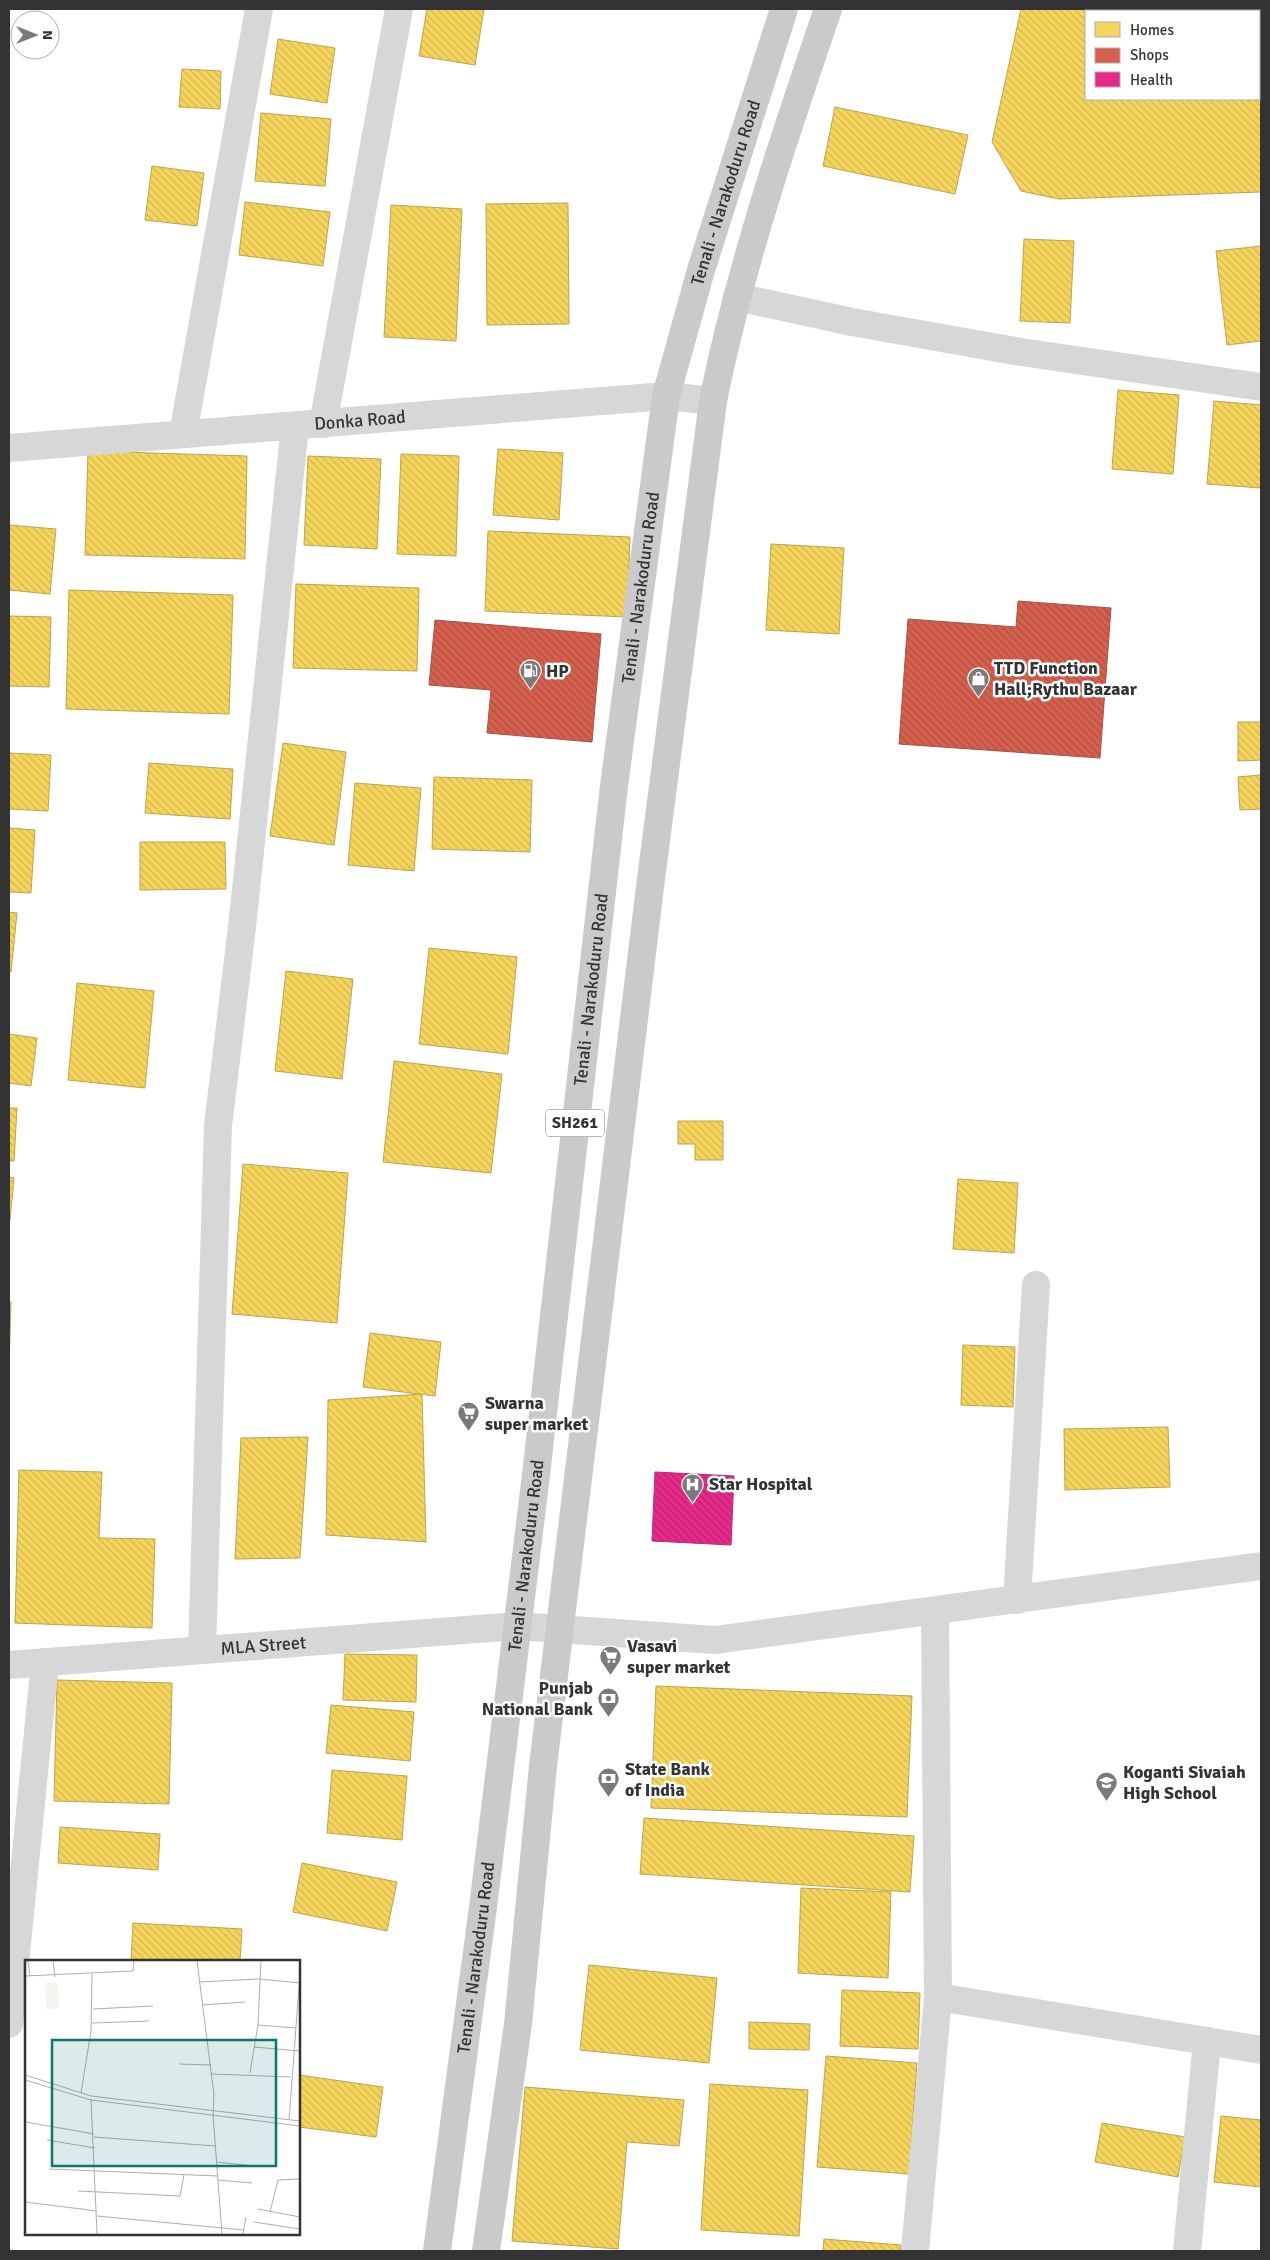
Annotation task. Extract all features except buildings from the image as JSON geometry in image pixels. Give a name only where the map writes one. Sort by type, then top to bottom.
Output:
[{"type":"main road","name":"Tenali - Narakoduru Road","points":[[437,2251],[518,1626],[614,786],[666,396],[701,270],[784,9]]},
{"type":"main road","name":"SH261","points":[[486,2251],[518,2024],[543,1766],[650,889],[713,400],[725,339],[771,180],[828,9]]},
{"type":"street","points":[[183,434],[259,9]]},
{"type":"street","points":[[322,424],[399,9]]},
{"type":"street","points":[[737,297],[852,322],[1021,352],[1261,387]]},
{"type":"street","name":"Donka Road","points":[[9,448],[666,396],[713,400]]},
{"type":"street","points":[[202,1650],[218,1126],[242,927],[295,426]]},
{"type":"street","points":[[1017,1600],[1036,1285]]},
{"type":"street","name":"MLA Street","points":[[9,1665],[518,1626],[715,1640],[935,1612],[1261,1566]]},
{"type":"street","points":[[915,2251],[938,1996],[935,1612]]},
{"type":"street","points":[[9,2024],[45,1662]]},
{"type":"street","points":[[938,1996],[1261,2050]]},
{"type":"street","points":[[1187,2251],[1206,2041]]},
{"type":"place","name":"HP","points":[[530,690]]},
{"type":"place","name":"TTD Function Hall;Rythu Bazaar","points":[[978,697]]},
{"type":"place","name":"Swarna super market","points":[[469,1432]]},
{"type":"place","name":"Star Hospital","points":[[693,1503]]},
{"type":"place","name":"Vasavi super market","points":[[611,1675]]},
{"type":"place","name":"Punjab National Bank","points":[[609,1717]]},
{"type":"place","name":"State Bank of India","points":[[609,1798]]},
{"type":"place","name":"Koganti Sivaiah High School","points":[[1107,1801]]}]
